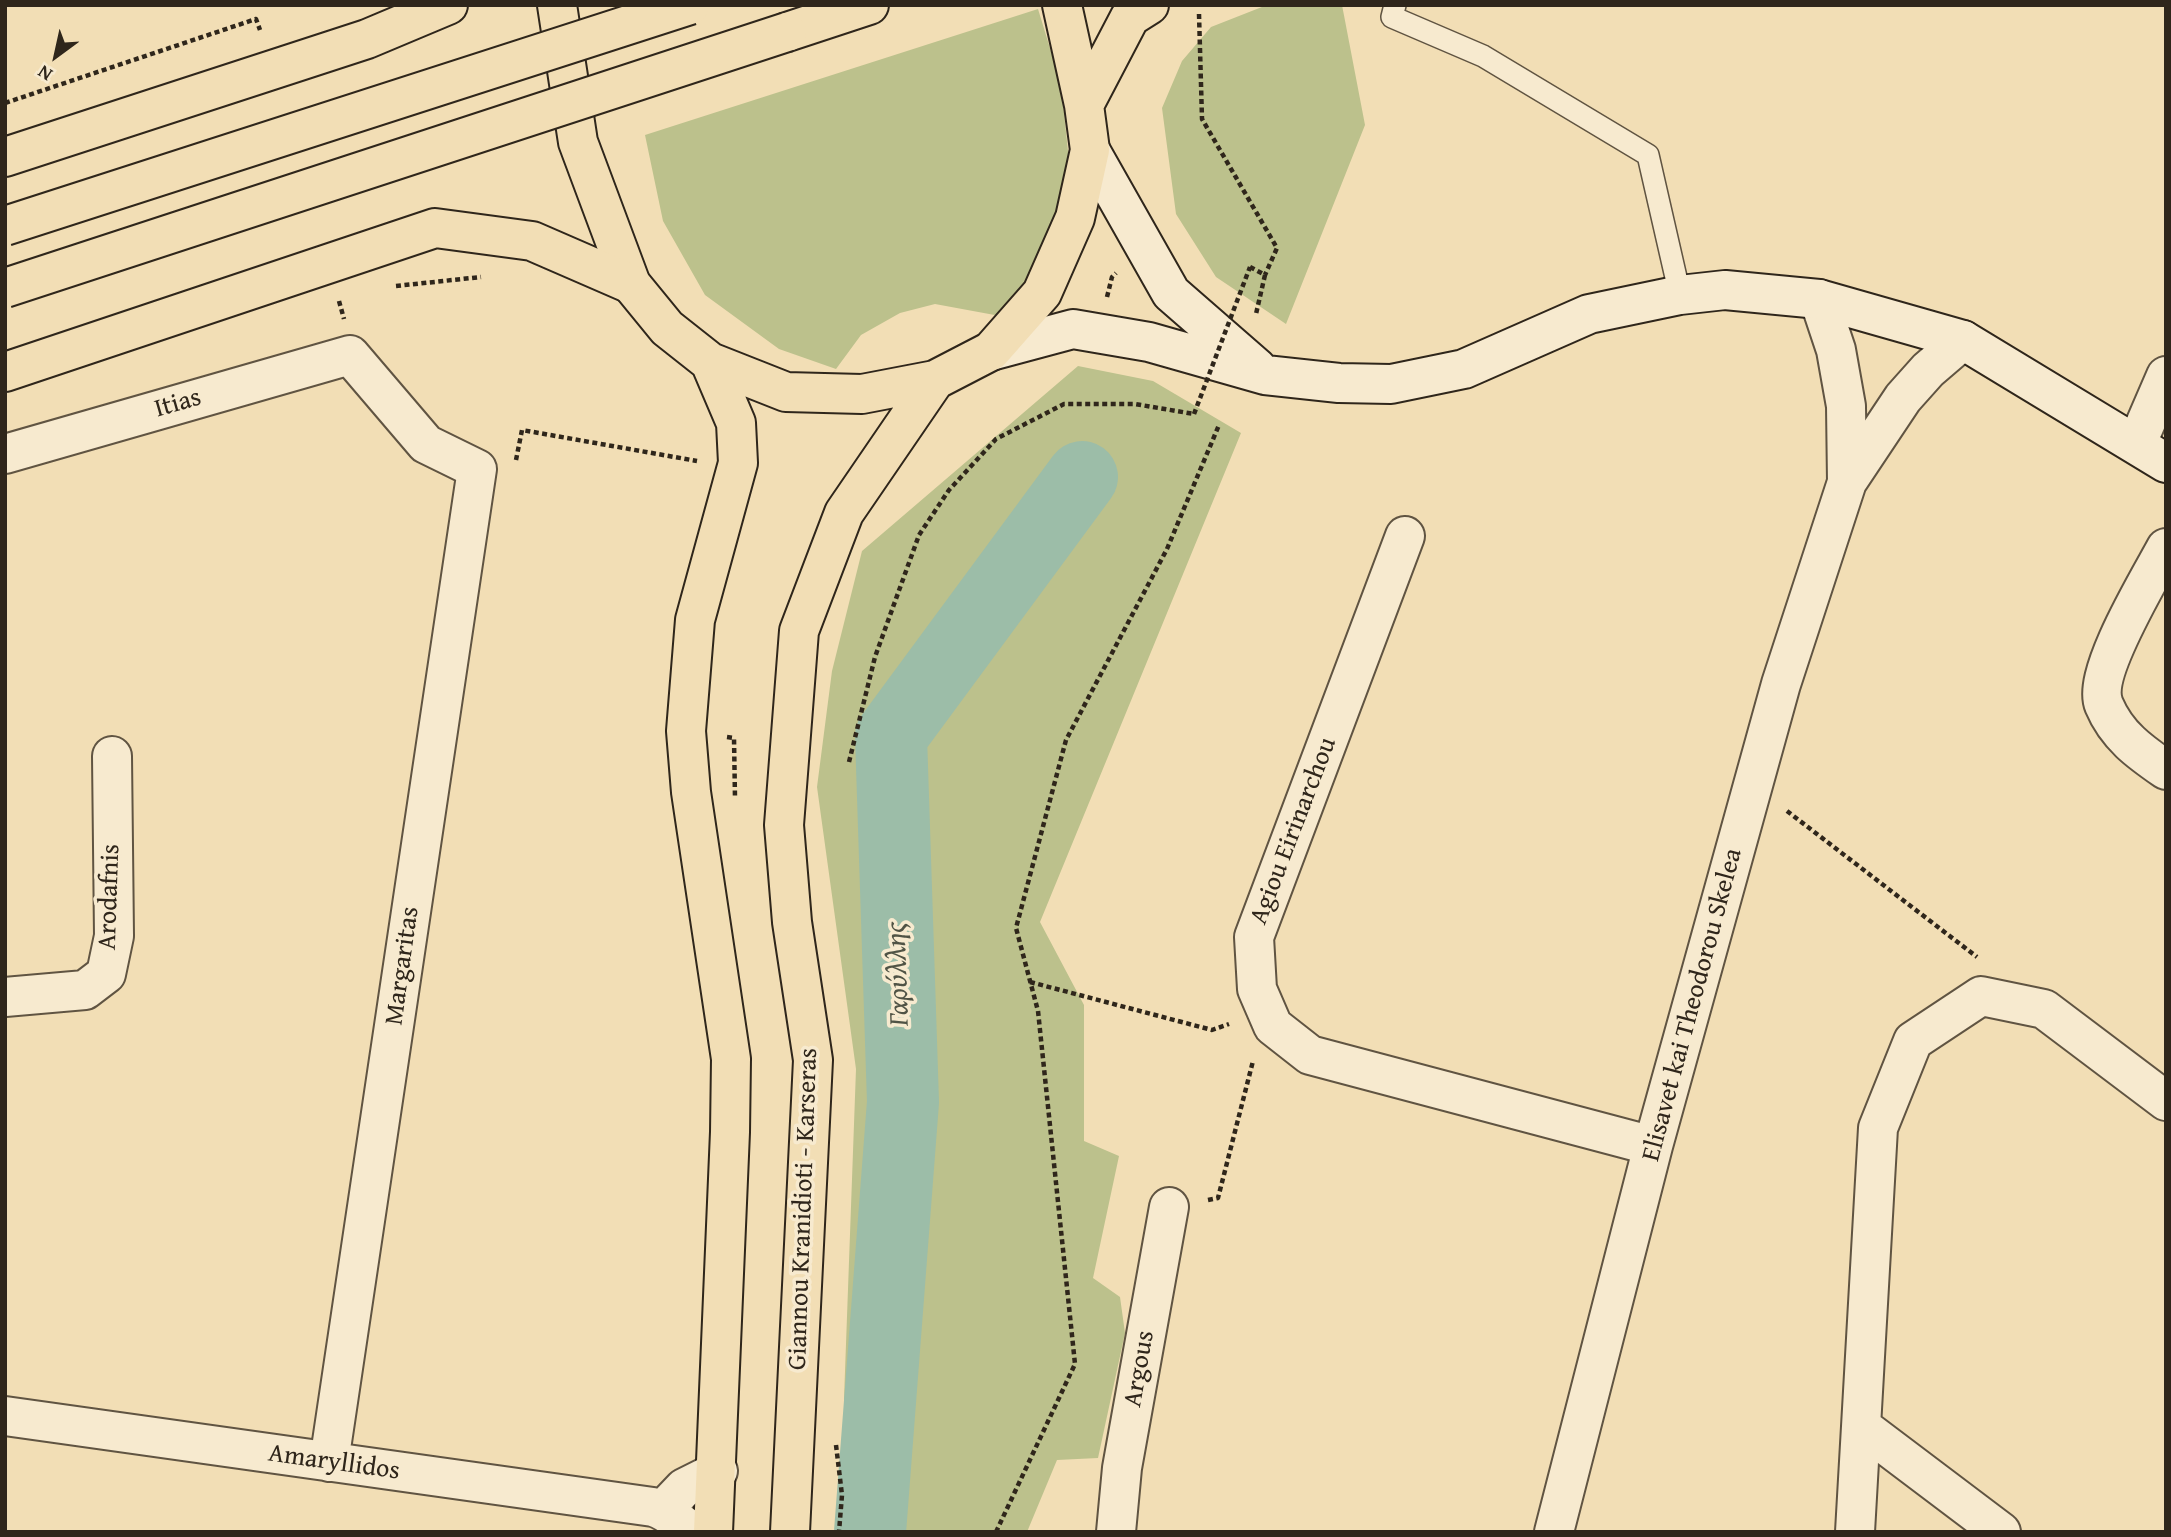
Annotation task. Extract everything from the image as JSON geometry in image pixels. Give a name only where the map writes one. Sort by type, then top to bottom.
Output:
[{"type":"main road","points":[[5,157],[367,39],[448,5]]},
{"type":"main road","points":[[557,5],[578,142],[631,284],[667,328],[710,362],[786,391],[862,394],[935,380],[991,351],[1042,293],[1075,218],[1090,150],[1084,105],[1062,5]]},
{"type":"main road","points":[[5,226],[690,5]]},
{"type":"main road","points":[[5,288],[869,5]]},
{"type":"main road","points":[[1084,105],[1130,17],[1149,5]]},
{"type":"main road","points":[[5,372],[435,228],[532,242],[631,284]]},
{"type":"main road","points":[[710,362],[736,423],[738,463],[695,620],[686,731],[691,792],[731,1059],[718,1471],[713,1532]]},
{"type":"main road","name":"Giannou Kranidioti - Karseras","points":[[790,1532],[813,1060],[792,922],[784,825],[799,631],[844,513],[935,380]]},
{"type":"street","points":[[1090,150],[1171,293],[1265,376]]},
{"type":"street","points":[[991,351],[1073,329],[1149,341],[1265,376],[1339,383],[1391,384],[1464,369],[1589,314],[1680,295],[1725,290],[1819,299],[1963,340],[2151,453],[2166,376]]},
{"type":"street","name":"Elisavet kai Theodorou Skelea","points":[[1819,299],[1836,350],[1846,407],[1847,482]]},
{"type":"street","points":[[347,337],[426,444],[495,468]]},
{"type":"street","name":"Itias","points":[[5,454],[347,337]]},
{"type":"street","name":"Elisavet kai Theodorou Skelea","points":[[1554,1532],[1653,1146],[1781,684],[1847,482],[1903,398],[1928,370],[1963,340]]},
{"type":"street","name":"Margaritas","points":[[329,1462],[495,468]]},
{"type":"street","name":"Agiou Eirinarchou","points":[[1405,536],[1254,937],[1256,989],[1273,1026],[1310,1055],[1653,1146]]},
{"type":"street","points":[[2166,548],[2109,657],[2102,703],[2125,741],[2166,770]]},
{"type":"street","name":"Arodafnis","points":[[5,997],[85,990],[106,974],[114,936],[112,756]]},
{"type":"street","points":[[1854,1532],[1878,1128],[1913,1041],[1981,996],[2044,1009],[2166,1101]]},
{"type":"street","name":"Argous","points":[[1116,1532],[1122,1468],[1169,1207]]},
{"type":"street","name":"Amaryllidos","points":[[5,1416],[664,1509]]},
{"type":"street","points":[[1862,1427],[2001,1532]]},
{"type":"street","points":[[694,1532],[681,1525],[664,1509],[684,1488],[718,1471]]},
{"type":"lane","points":[[1395,5],[1392,17],[1483,57],[1648,155],[1680,295]]},
{"type":"path","points":[[1199,14],[1202,119],[1276,248],[1265,275],[1255,319]]},
{"type":"path","points":[[5,103],[256,19],[260,30]]},
{"type":"path","points":[[849,762],[875,657],[919,535],[948,490],[996,439],[1064,404],[1135,404],[1194,414],[1250,267],[1265,275]]},
{"type":"path","points":[[387,286],[491,276]]},
{"type":"path","points":[[327,304],[351,297]]},
{"type":"path","points":[[339,301],[347,337]]},
{"type":"path","points":[[996,1532],[1075,1364],[1038,1011],[1016,928],[1066,740],[1167,549],[1219,425]]},
{"type":"path","points":[[495,468],[522,430],[705,462]]},
{"type":"path","points":[[723,736],[734,738],[735,806]]},
{"type":"path","points":[[1753,786],[1980,959]]},
{"type":"path","points":[[1030,982],[1212,1030],[1266,1011]]},
{"type":"path","points":[[1218,1198],[1253,1062]]},
{"type":"green space","points":[[1267,5],[1342,5],[1365,125],[1286,324],[1216,277],[1176,214],[1162,108],[1182,61],[1211,27]]},
{"type":"green space","points":[[1038,9],[1061,84],[1071,180],[1030,278],[1000,316],[935,304],[900,313],[861,335],[836,369],[779,349],[705,295],[663,221],[645,135]]},
{"type":"green space","points":[[1078,366],[1153,381],[1241,433],[1040,922],[1084,1005],[1084,1141],[1119,1156],[1093,1278],[1120,1297],[1125,1333],[1098,1458],[1057,1460],[1027,1532],[848,1532],[844,1399],[856,1069],[817,787],[832,671],[862,551]]},
{"type":"waterway","name":"Γαρύλλης","points":[[870,1532],[903,1102],[891,736],[1082,477]]}]
